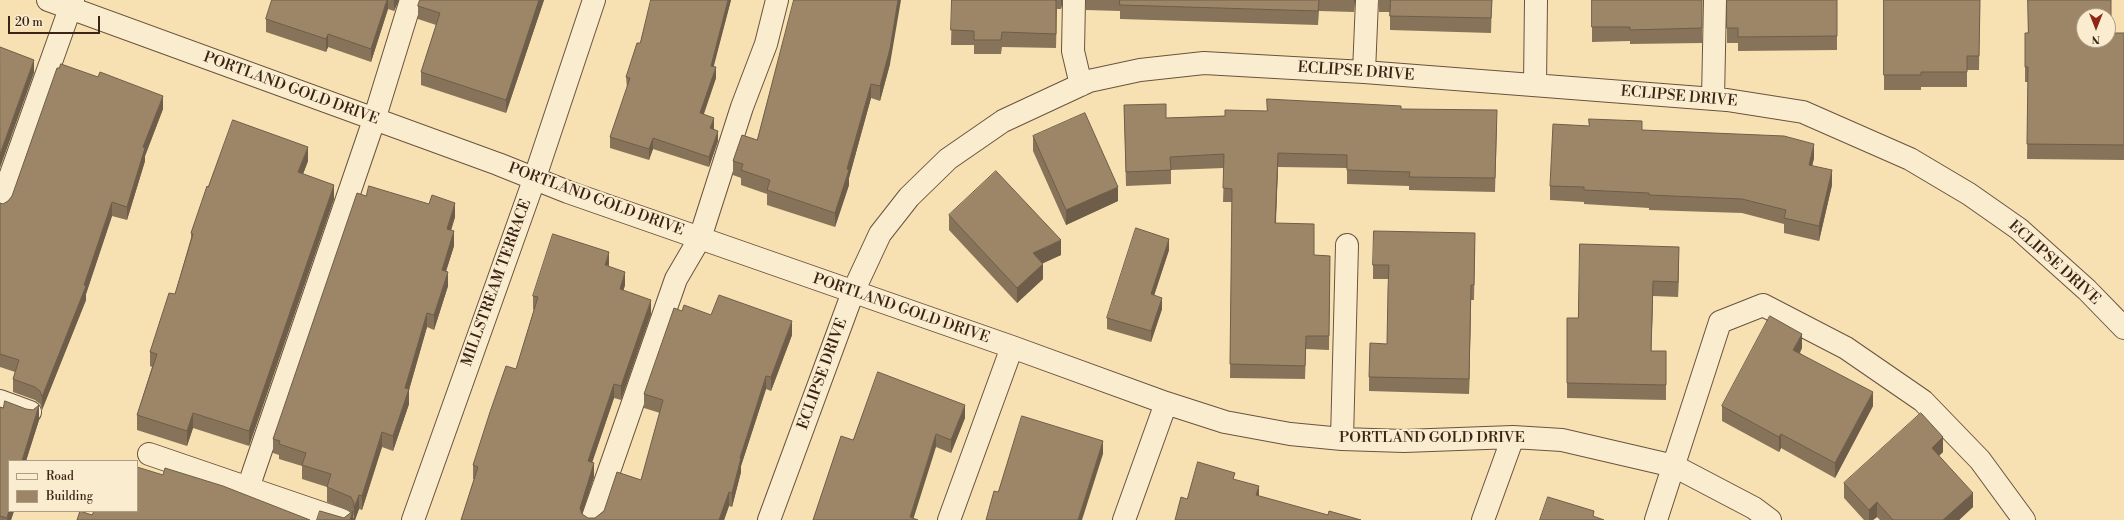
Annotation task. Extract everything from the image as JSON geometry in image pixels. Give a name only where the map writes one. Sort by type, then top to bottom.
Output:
[{"type":"street","name":"PORTLAND GOLD DRIVE","points":[[48,0],[72,4],[374,120],[498,164],[534,180],[1012,347],[1166,403],[1225,422],[1290,434],[1342,439],[1404,441],[1513,437],[1562,440],[1674,466],[1754,508],[1770,520]]},
{"type":"street","points":[[248,488],[374,120],[411,0]]},
{"type":"street","name":"MILLSTREAM TERRACE","points":[[413,520],[534,180],[594,0]]},
{"type":"street","points":[[592,520],[676,279],[700,238],[742,107],[766,44],[778,0]]},
{"type":"street","points":[[1074,0],[1073,51],[1081,85]]},
{"type":"street","points":[[1364,72],[1367,0]]},
{"type":"street","points":[[1535,85],[1536,0]]},
{"type":"street","points":[[1713,99],[1715,0]]},
{"type":"street","points":[[0,206],[72,4]]},
{"type":"street","name":"ECLIPSE DRIVE","points":[[769,520],[854,292],[880,234],[909,197],[948,159],[1003,120],[1081,85],[1140,70],[1204,62],[1364,72],[1713,99],[1803,112],[1910,159],[1968,194],[2020,229],[2087,290],[2124,328]]},
{"type":"street","points":[[1342,439],[1347,245]]},
{"type":"street","points":[[1656,520],[1720,322],[1763,305],[1846,348],[1923,401],[1980,460],[2024,520]]},
{"type":"street","points":[[949,520],[1012,347]]},
{"type":"street","points":[[0,401],[30,412]]},
{"type":"street","points":[[1124,520],[1166,403]]},
{"type":"street","points":[[1484,520],[1513,437]]},
{"type":"street","points":[[149,454],[342,520]]},
{"type":"building","points":[[272,0],[387,0],[371,49],[328,34],[326,39],[266,19]]},
{"type":"building","points":[[420,0],[539,0],[506,100],[421,72],[440,13],[418,6]]},
{"type":"building","points":[[651,0],[728,0],[711,66],[716,67],[700,113],[714,118],[710,128],[718,131],[709,157],[653,138],[649,149],[610,137],[630,78],[626,77],[637,43],[640,43]]},
{"type":"building","points":[[794,0],[898,0],[890,49],[880,86],[871,84],[847,169],[849,170],[835,213],[767,190],[770,180],[741,170],[743,164],[733,161],[742,135],[757,140]]},
{"type":"building","points":[[952,0],[1056,0],[1056,34],[1002,32],[1001,40],[974,40],[974,31],[951,30]]},
{"type":"building","points":[[1120,0],[1319,0],[1318,11],[1120,5]]},
{"type":"building","points":[[1391,0],[1492,0],[1491,18],[1390,16]]},
{"type":"building","points":[[1592,0],[1702,0],[1702,28],[1630,30],[1630,27],[1592,27]]},
{"type":"building","points":[[1727,0],[1837,0],[1837,36],[1738,37],[1738,28],[1727,28]]},
{"type":"building","points":[[1884,0],[1980,0],[1979,56],[1967,56],[1967,72],[1921,72],[1921,75],[1884,75]]},
{"type":"building","points":[[2028,0],[2111,0],[2111,8],[2076,8],[2076,48],[2116,48],[2116,33],[2124,33],[2124,145],[2027,144],[2028,67],[2025,67],[2025,33],[2028,33]]},
{"type":"building","points":[[0,47],[34,60],[0,154]]},
{"type":"building","points":[[61,64],[98,77],[100,72],[163,96],[143,147],[145,148],[127,207],[112,202],[84,285],[86,286],[42,397],[40,391],[35,387],[13,379],[19,360],[0,354],[0,203],[3,204],[12,196],[57,68],[59,68]]},
{"type":"building","points":[[1267,99],[1401,106],[1401,109],[1497,110],[1495,178],[1409,177],[1410,172],[1347,170],[1347,155],[1278,153],[1275,223],[1314,224],[1314,255],[1330,256],[1329,336],[1306,336],[1305,366],[1230,364],[1232,189],[1223,188],[1224,154],[1170,157],[1171,170],[1126,172],[1124,105],[1166,104],[1166,118],[1225,116],[1225,110],[1267,111]]},
{"type":"building","points":[[1085,113],[1118,187],[1066,210],[1033,136]]},
{"type":"building","points":[[1589,119],[1642,121],[1642,130],[1784,136],[1814,144],[1809,165],[1832,170],[1819,226],[1784,218],[1786,210],[1742,199],[1649,195],[1649,193],[1584,190],[1584,187],[1550,186],[1553,124],[1589,126]]},
{"type":"building","points":[[233,120],[308,147],[298,172],[334,185],[249,431],[193,413],[187,431],[137,415],[157,354],[150,352],[169,293],[175,294],[193,234],[191,233],[207,186],[208,187]]},
{"type":"building","points":[[996,171],[1061,240],[1033,253],[1043,264],[1017,288],[949,215]]},
{"type":"building","points":[[369,186],[429,204],[432,195],[455,203],[447,229],[454,231],[442,270],[448,272],[434,315],[427,313],[405,388],[409,389],[393,436],[382,432],[362,496],[359,495],[354,508],[354,503],[351,497],[327,487],[331,474],[302,465],[306,453],[279,444],[280,441],[273,439],[357,193],[366,196]]},
{"type":"building","points":[[1136,228],[1169,239],[1151,294],[1162,298],[1151,331],[1107,318]]},
{"type":"building","points":[[1374,231],[1475,233],[1474,285],[1471,285],[1469,379],[1369,377],[1370,343],[1387,344],[1389,265],[1373,265]]},
{"type":"building","points":[[553,234],[609,252],[605,265],[625,272],[620,289],[651,300],[621,386],[614,384],[588,461],[594,463],[580,508],[582,514],[588,518],[595,518],[604,511],[617,472],[641,480],[663,400],[644,394],[674,308],[682,311],[684,305],[711,315],[719,295],[792,321],[771,377],[766,376],[740,458],[732,493],[729,492],[719,520],[461,520],[478,467],[473,465],[506,366],[516,369],[538,297],[533,296]]},
{"type":"building","points":[[1580,244],[1679,247],[1678,282],[1653,281],[1651,351],[1666,351],[1666,385],[1567,383],[1567,318],[1578,318]]},
{"type":"building","points":[[1770,316],[1802,334],[1793,350],[1873,392],[1835,463],[1781,434],[1779,437],[1722,406]]},
{"type":"building","points":[[878,372],[965,405],[951,440],[936,434],[910,517],[918,520],[813,520],[841,436],[853,440]]},
{"type":"building","points":[[5,401],[33,410],[39,405],[22,460],[8,460],[9,512],[7,518],[0,516],[0,407],[3,408]]},
{"type":"building","points":[[1921,413],[1943,437],[1932,448],[1973,493],[1943,520],[1893,520],[1877,502],[1869,510],[1844,483]]},
{"type":"building","points":[[1022,416],[1103,441],[1078,520],[986,520],[994,491],[998,492]]},
{"type":"building","points":[[1198,462],[1235,473],[1233,479],[1259,486],[1256,495],[1328,515],[1329,511],[1361,520],[1175,520],[1181,497],[1187,499]]},
{"type":"building","points":[[138,467],[163,475],[165,468],[223,486],[310,520],[77,520],[80,512],[92,515],[94,512],[138,512]]},
{"type":"building","points":[[1548,497],[1594,511],[1593,516],[1604,520],[1540,520]]},
{"type":"building","points":[[320,511],[344,518],[353,511],[350,520],[317,520]]}]
